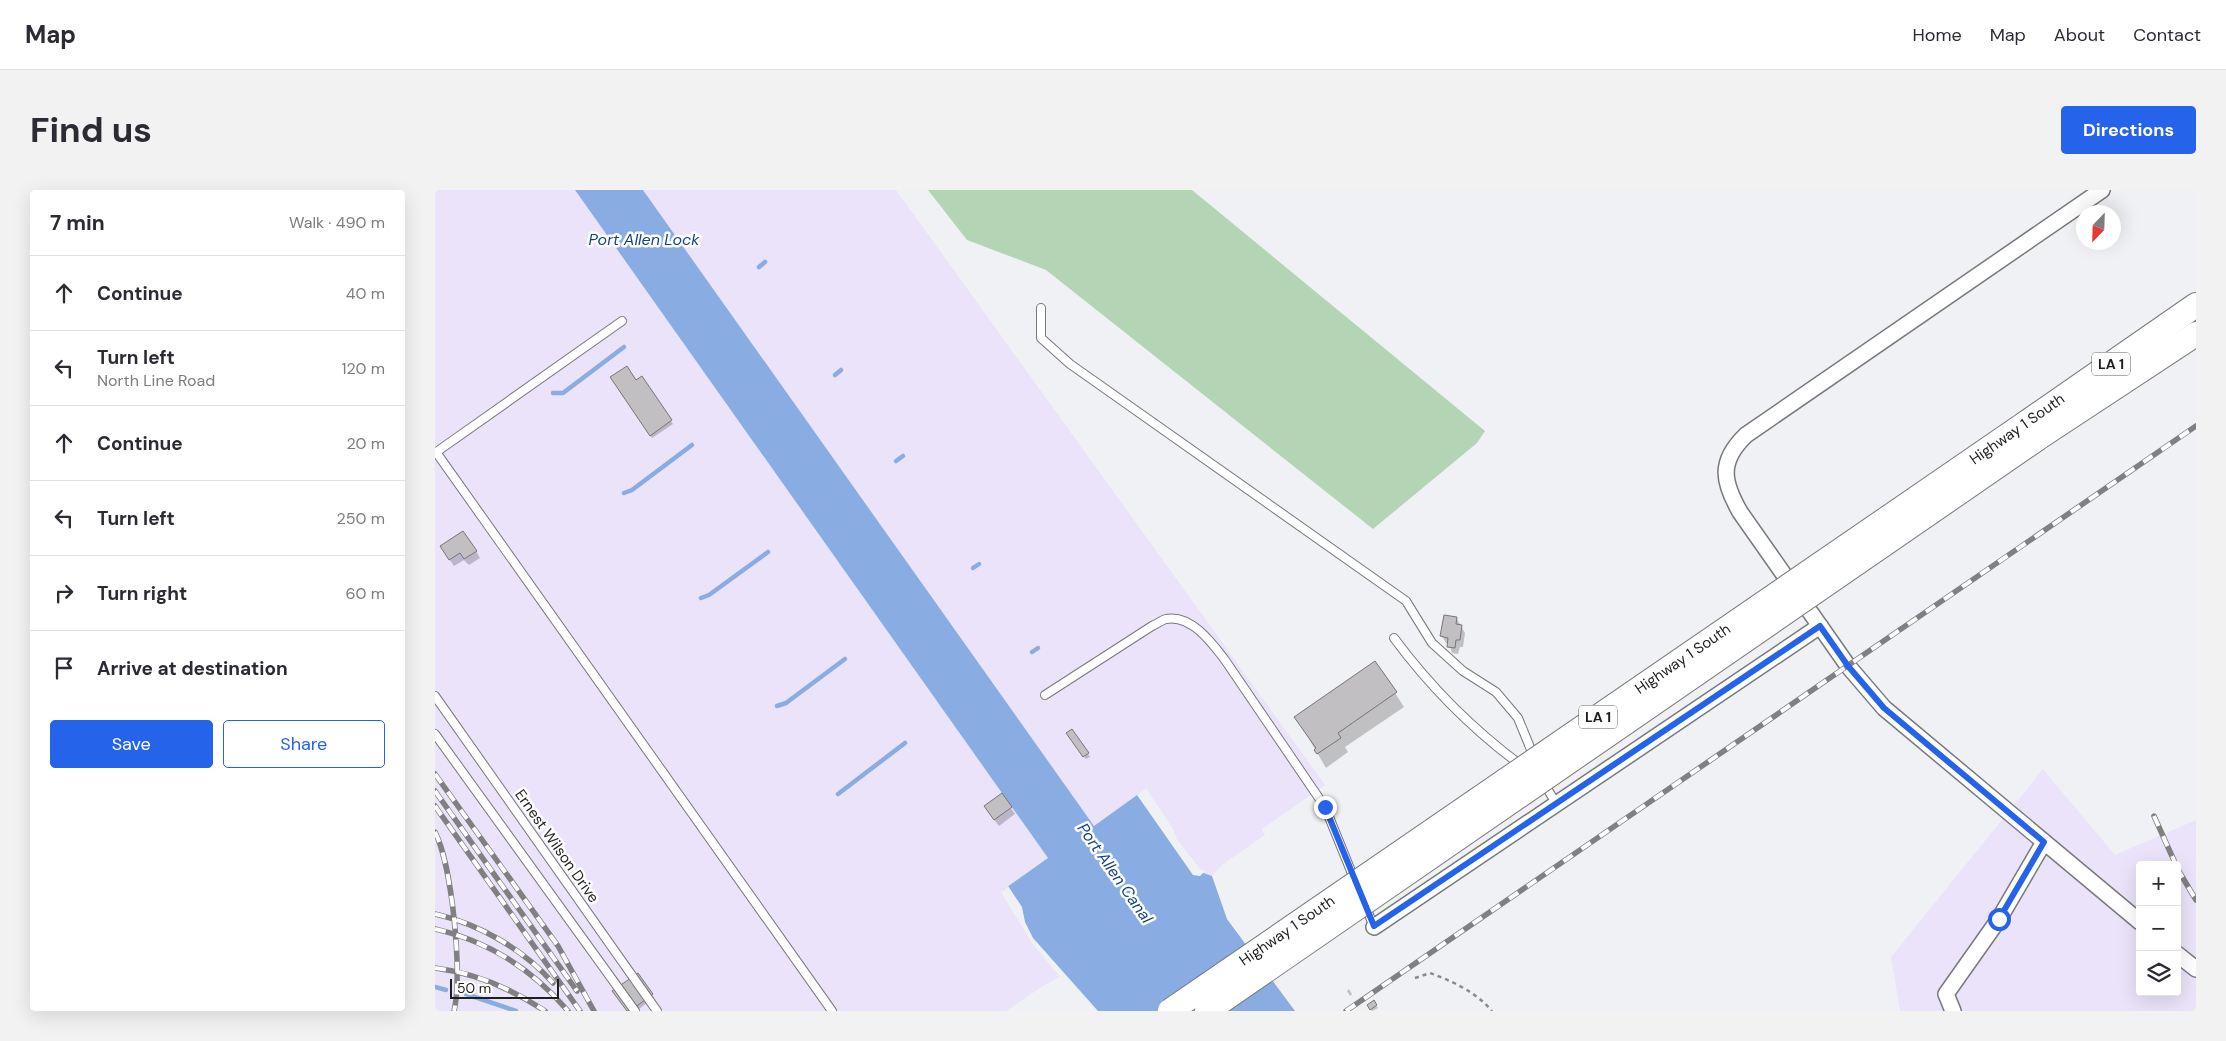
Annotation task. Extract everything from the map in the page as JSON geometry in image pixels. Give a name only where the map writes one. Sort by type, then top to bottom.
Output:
[{"type":"highway","name":"Highway 1 South","points":[[1170,1011],[2032,430],[2196,305]]},
{"type":"highway","points":[[1207,1011],[2032,430],[2196,334]]},
{"type":"street","points":[[2102,190],[1746,435],[1737,444],[1727,464],[1726,482],[1729,492],[1740,512],[1848,666],[1884,708],[2136,919]]},
{"type":"street","points":[[1374,926],[1820,626]]},
{"type":"street","points":[[1953,1011],[1946,994],[1999,919],[2044,842]]},
{"type":"lane","points":[[1041,308],[1041,338],[1070,364],[1406,602],[1432,643],[1463,671],[1496,692],[1518,718],[1542,780],[1556,804]]},
{"type":"lane","points":[[622,321],[436,453],[832,1011]]},
{"type":"lane","points":[[1045,695],[1152,626],[1168,619],[1189,622],[1209,639],[1225,660],[1325,807],[1359,890]]},
{"type":"lane","points":[[1394,638],[1439,693],[1485,738],[1542,780]]},
{"type":"lane","name":"Ernest Wilson Drive","points":[[435,696],[657,1011]]},
{"type":"lane","points":[[435,734],[635,1011]]},
{"type":"lane","points":[[1363,899],[1374,926]]},
{"type":"path","points":[[1415,978],[1430,973],[1448,979],[1470,992],[1492,1011]]},
{"type":"shaded area","name":"Port Allen Lock","points":[[435,190],[575,190],[1048,858],[1062,975],[1006,1011],[435,1011]]},
{"type":"shaded area","name":"Port Allen Lock","points":[[643,190],[896,190],[1325,785],[1262,829],[1265,835],[1223,864],[1212,876],[1198,871],[1144,790],[1094,827]]},
{"type":"shaded area","points":[[2043,769],[2115,855],[2196,820],[2196,1011],[1900,1011],[1891,957]]},
{"type":"green space","points":[[928,190],[1192,190],[1485,431],[1477,443],[1373,529],[1046,270],[967,240]]},
{"type":"water","name":"Port Allen Canal","points":[[575,190],[643,190],[1094,826],[1144,790],[1198,871],[1212,876],[1227,919],[1295,1011],[1091,1011],[1034,941],[1003,890],[1048,858]]},
{"type":"pier","points":[[1146,788],[1172,827],[1177,839],[1200,869],[1205,871],[1200,876],[1193,875],[1137,795]]},
{"type":"pier","points":[[1008,886],[1022,907],[1025,922],[1033,938],[1098,1011],[1088,1011],[1032,943],[1001,892]]},
{"type":"building","points":[[627,366],[636,380],[642,376],[672,420],[650,436],[610,377]]},
{"type":"building","points":[[463,531],[477,551],[464,559],[460,553],[449,560],[440,546]]},
{"type":"building","points":[[1444,615],[1457,617],[1456,624],[1462,625],[1460,640],[1456,640],[1455,648],[1447,647],[1448,638],[1440,636]]},
{"type":"building","points":[[1375,661],[1397,692],[1338,733],[1341,738],[1317,754],[1314,750],[1316,748],[1294,717]]},
{"type":"building","points":[[1072,729],[1089,753],[1083,757],[1066,733]]},
{"type":"building","points":[[1002,793],[1012,807],[994,820],[984,806]]},
{"type":"building","points":[[638,973],[653,994],[630,1011],[627,1011],[612,991]]},
{"type":"building","points":[[1374,1000],[1377,1005],[1370,1010],[1367,1005]]},
{"type":"waterway","points":[[759,267],[765,262]]},
{"type":"waterway","points":[[553,393],[563,393],[624,347]]},
{"type":"waterway","points":[[835,375],[841,370]]},
{"type":"waterway","points":[[624,493],[632,490],[692,445]]},
{"type":"waterway","points":[[896,461],[903,456]]},
{"type":"waterway","points":[[701,598],[709,595],[768,552]]},
{"type":"waterway","points":[[973,568],[979,564]]},
{"type":"waterway","points":[[1032,652],[1038,648]]},
{"type":"waterway","points":[[777,706],[786,703],[845,659]]},
{"type":"waterway","points":[[838,794],[905,743]]},
{"type":"waterway","points":[[435,987],[446,990]]},
{"type":"waterway","points":[[466,994],[516,1011]]},
{"type":"railway","points":[[1346,1011],[2196,426]]},
{"type":"railway","points":[[435,774],[558,946],[594,1011]]},
{"type":"railway","points":[[435,791],[577,991]]},
{"type":"railway","points":[[435,806],[580,1011]]},
{"type":"railway","points":[[2154,816],[2174,861]]},
{"type":"railway","points":[[435,832],[446,869],[454,920],[457,972],[454,1011]]},
{"type":"railway","points":[[2181,875],[2196,900]]},
{"type":"railway","points":[[435,914],[484,931],[528,959],[553,983]]},
{"type":"railway","points":[[435,929],[473,941],[508,959],[525,970],[568,1011]]},
{"type":"railway","points":[[435,968],[450,970],[493,983],[545,1011]]},
{"type":"route","points":[[1325,807],[1374,926],[1820,626],[1848,666],[1884,708],[2044,842],[1999,919]]}]
